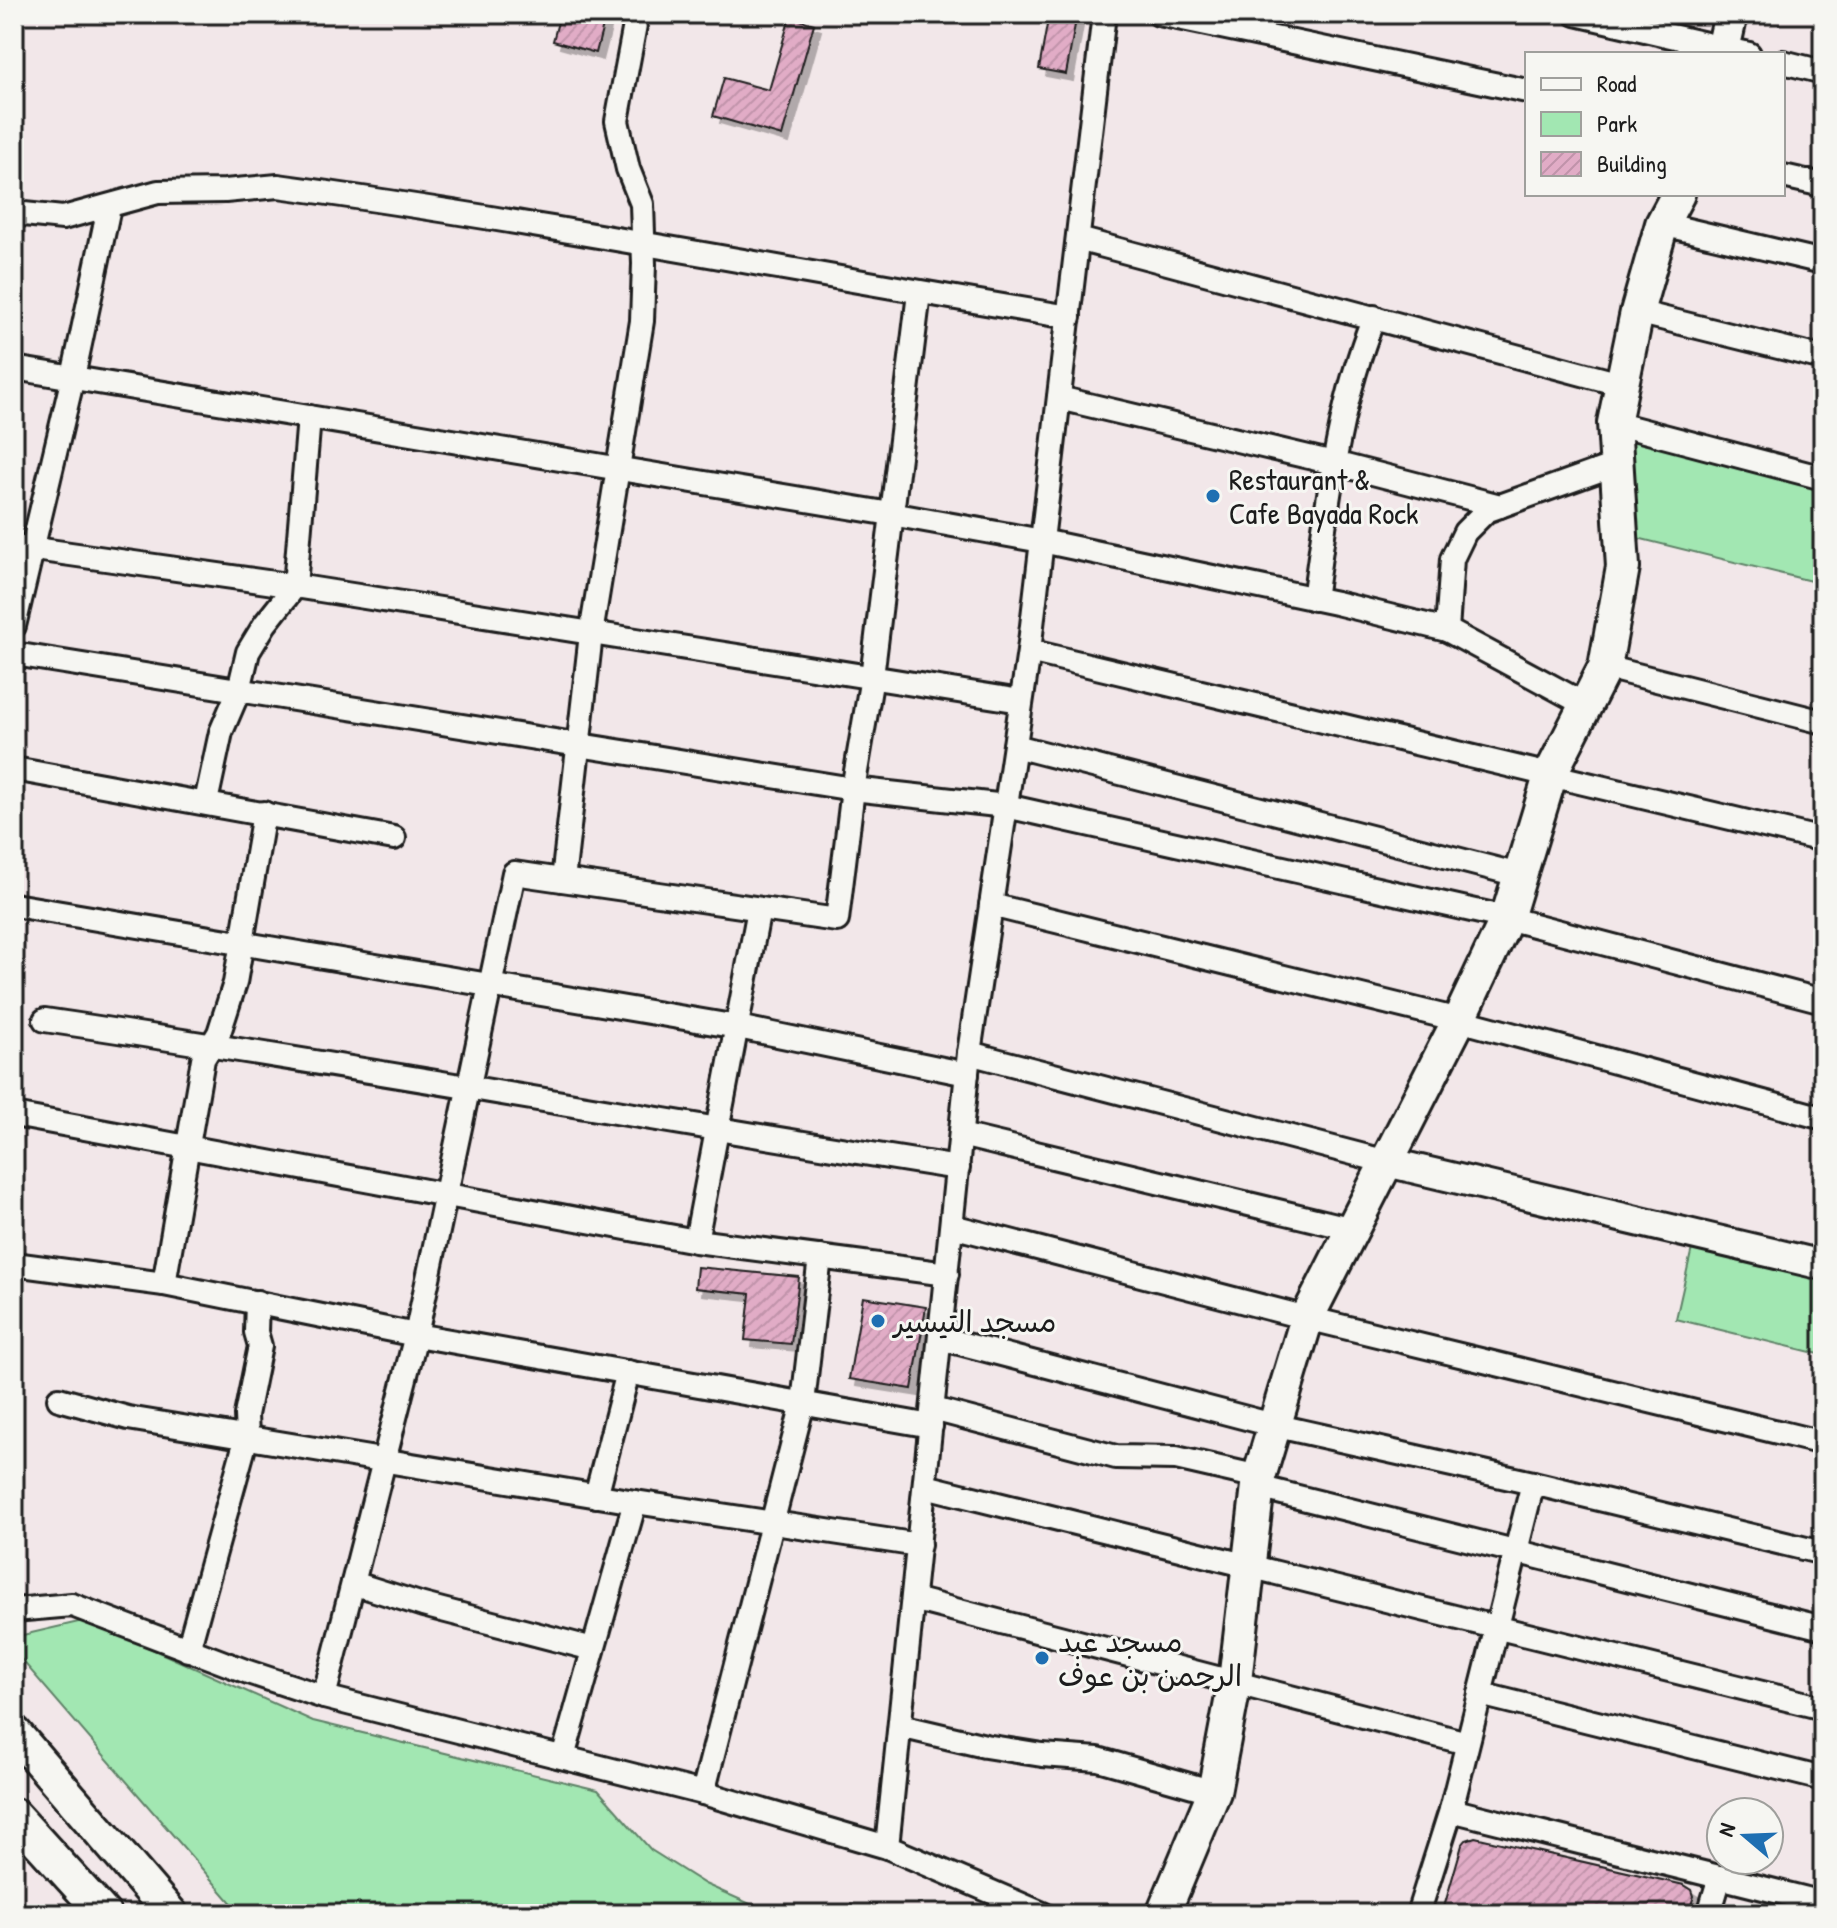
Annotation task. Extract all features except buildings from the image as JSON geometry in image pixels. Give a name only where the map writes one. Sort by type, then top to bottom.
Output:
[{"type":"main road","points":[[1731,14],[1731,52]]},
{"type":"main road","points":[[1163,1914],[1214,1792],[1235,1681],[1258,1482],[1307,1318],[1459,1020],[1507,918],[1551,773],[1605,667],[1623,567],[1614,423],[1637,312],[1662,224],[1677,196]]},
{"type":"main road","points":[[14,1732],[171,1914]]},
{"type":"main road","points":[[14,1815],[104,1914]]},
{"type":"street","points":[[563,880],[591,634],[642,321],[642,204],[628,169],[617,121],[637,14]]},
{"type":"street","points":[[887,1847],[968,1063],[1029,651],[1104,14]]},
{"type":"street","points":[[1159,14],[1525,91]]},
{"type":"street","points":[[1576,14],[1731,52]]},
{"type":"street","points":[[1785,62],[1823,72]]},
{"type":"street","points":[[1785,176],[1823,185]]},
{"type":"street","points":[[14,213],[63,218],[158,192],[278,186],[644,242],[919,293],[1069,317]]},
{"type":"street","points":[[14,626],[23,547],[73,377],[109,207]]},
{"type":"street","points":[[1662,224],[1823,262]]},
{"type":"street","points":[[1078,239],[1620,384]]},
{"type":"street","points":[[324,1697],[416,1335],[514,873],[837,920],[853,789],[872,677],[919,293]]},
{"type":"street","points":[[1637,312],[1823,358]]},
{"type":"street","points":[[1314,599],[1340,425],[1358,358],[1374,317]]},
{"type":"street","points":[[14,368],[891,514],[1042,541],[1314,599],[1447,630],[1586,705]]},
{"type":"street","points":[[1059,398],[1500,506]]},
{"type":"street","points":[[206,802],[221,732],[239,690],[248,652],[295,586],[309,417]]},
{"type":"street","points":[[1614,423],[1823,478]]},
{"type":"street","points":[[1447,630],[1452,559],[1465,532],[1486,511],[1617,464]]},
{"type":"street","points":[[23,547],[295,586],[1021,701]]},
{"type":"street","points":[[1029,651],[1823,840]]},
{"type":"street","points":[[14,654],[853,789],[1006,806],[1507,918],[1823,1001]]},
{"type":"street","points":[[1605,667],[1823,722]]},
{"type":"street","points":[[1015,746],[1519,875]]},
{"type":"street","points":[[14,769],[394,838]]},
{"type":"street","points":[[164,1284],[203,1059],[219,1033],[235,983],[264,813]]},
{"type":"street","points":[[14,905],[968,1063],[1823,1265]]},
{"type":"street","points":[[991,905],[1459,1020],[1823,1118]]},
{"type":"street","points":[[696,1241],[759,909]]},
{"type":"street","points":[[45,1020],[212,1044],[958,1168]]},
{"type":"street","points":[[14,1115],[696,1241],[947,1274]]},
{"type":"street","points":[[961,1135],[1353,1229]]},
{"type":"street","points":[[952,1226],[1307,1318],[1823,1443]]},
{"type":"street","points":[[703,1793],[803,1403],[820,1257]]},
{"type":"street","points":[[14,1264],[164,1284],[416,1335],[803,1403],[932,1417],[1116,1457],[1176,1458],[1516,1551],[1823,1628]]},
{"type":"street","points":[[188,1650],[247,1436],[246,1415],[260,1346],[256,1332],[257,1302]]},
{"type":"street","points":[[940,1338],[1273,1425],[1533,1483],[1823,1553]]},
{"type":"street","points":[[596,1496],[628,1372]]},
{"type":"street","points":[[59,1399],[128,1418],[596,1496],[919,1545]]},
{"type":"street","points":[[1418,1914],[1451,1810],[1533,1483]]},
{"type":"street","points":[[925,1486],[1823,1708]]},
{"type":"street","points":[[563,1757],[635,1502]]},
{"type":"street","points":[[353,1583],[437,1609],[593,1649]]},
{"type":"street","points":[[913,1599],[1467,1743]]},
{"type":"street","points":[[14,1610],[72,1605],[188,1650],[324,1697],[703,1793],[887,1847],[1043,1914]]},
{"type":"street","points":[[1480,1694],[1823,1779]]},
{"type":"street","points":[[900,1726],[985,1746],[1042,1755],[1098,1759],[1214,1792]]},
{"type":"street","points":[[1451,1810],[1823,1903]]},
{"type":"street","points":[[1709,1914],[1720,1877]]},
{"type":"green space","points":[[1614,423],[1823,478],[1823,584],[1621,534]]},
{"type":"green space","points":[[1695,1235],[1823,1265],[1823,1355],[1676,1319]]},
{"type":"green space","points":[[87,1620],[313,1721],[598,1790],[651,1850],[705,1884],[773,1914],[241,1914],[14,1651],[14,1637]]},
{"type":"place","name":"Restaurant & Cafe Bayada Rock","points":[[1213,496]]},
{"type":"place","name":"مسجد التيسير","points":[[878,1321]]},
{"type":"place","name":"مسجد عبد الرحمن بن عوف","points":[[1042,1658]]}]
